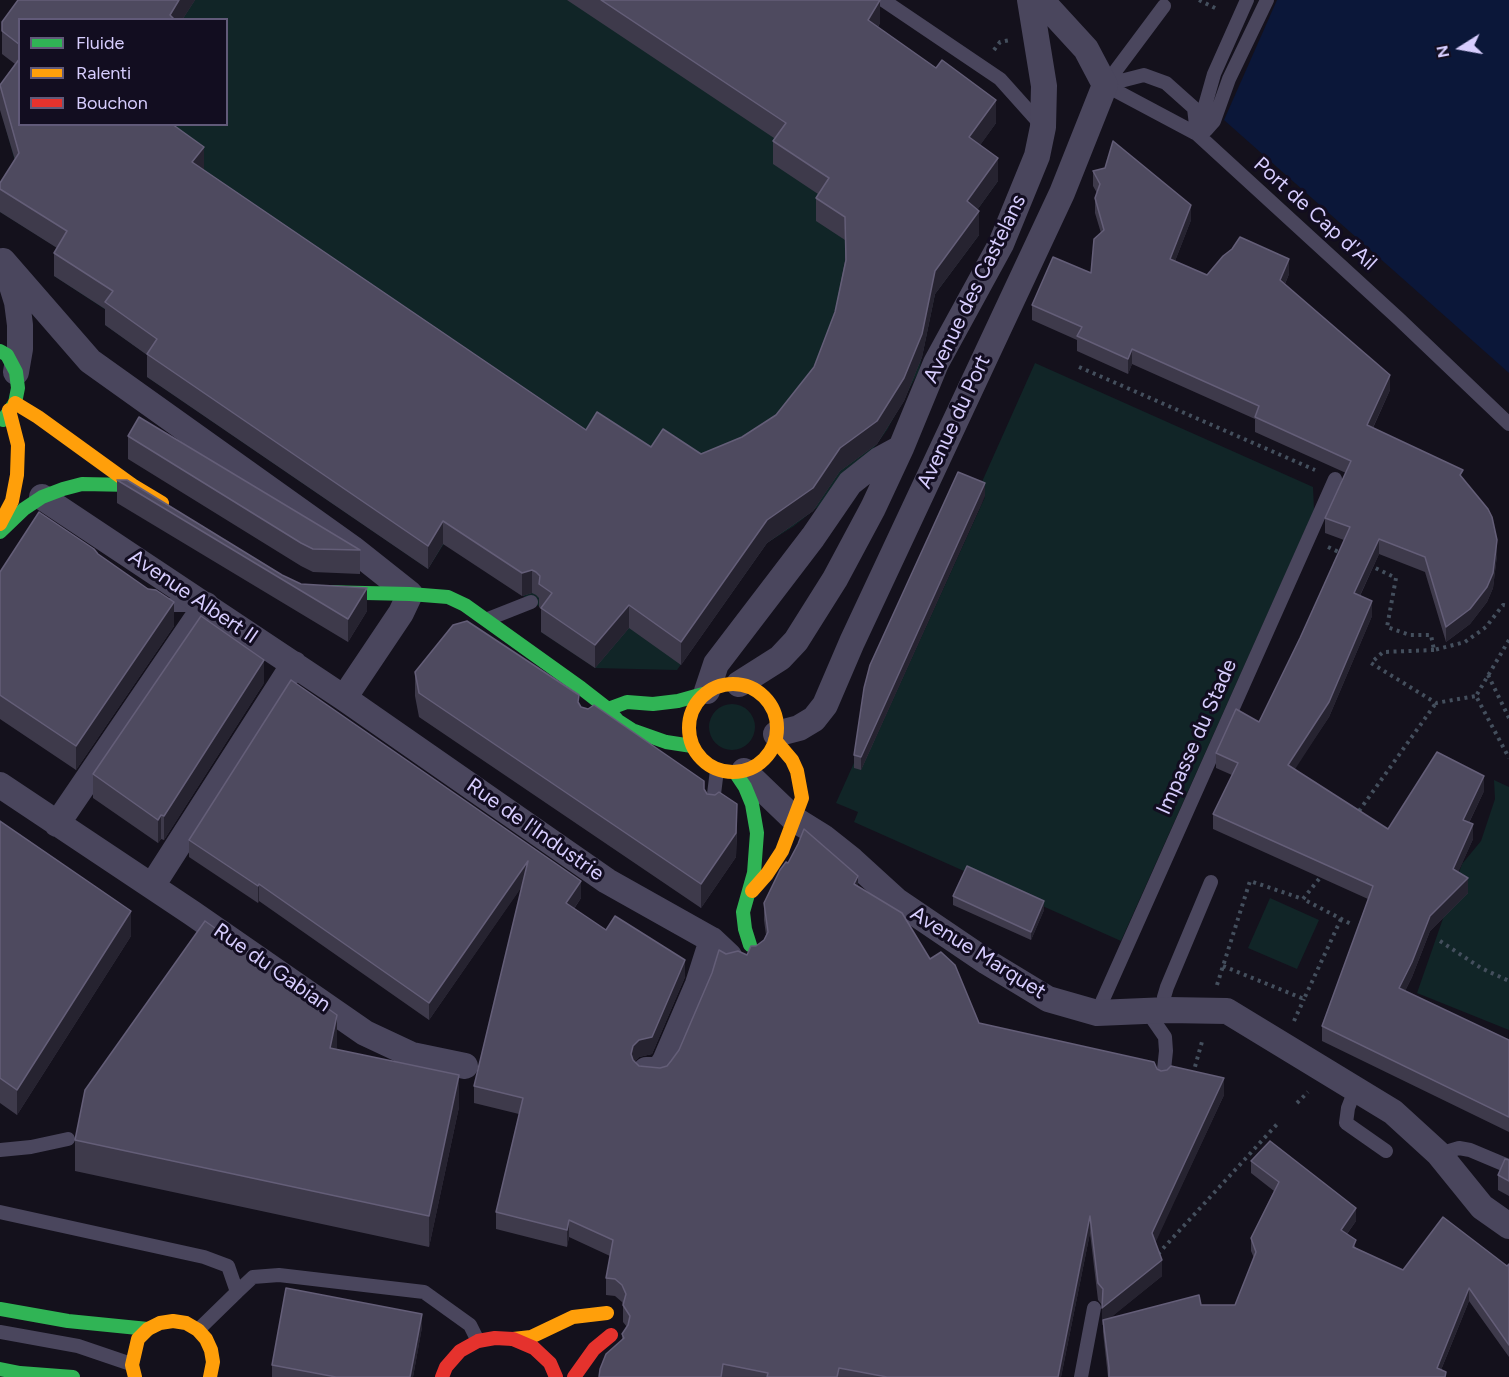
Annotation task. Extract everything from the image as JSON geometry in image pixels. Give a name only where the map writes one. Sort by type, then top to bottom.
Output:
[{"type":"street","name":"Avenue des Castelans","points":[[739,684],[780,658],[796,640],[852,550],[901,448],[936,363],[1001,244],[1037,156],[1043,127],[1044,86],[1030,0]]},
{"type":"street","points":[[1041,0],[1086,49],[1105,85]]},
{"type":"street","name":"Avenue du Port","points":[[776,737],[814,719],[825,705],[857,631],[1062,193],[1105,85]]},
{"type":"street","points":[[0,524],[12,501],[17,475],[18,445],[8,411],[18,388],[16,372],[20,349],[17,302],[11,279],[1,259]]},
{"type":"street","points":[[1,259],[90,361],[352,548],[410,594]]},
{"type":"street","points":[[0,351],[7,355],[16,372]]},
{"type":"street","points":[[8,411],[38,417],[132,485],[172,509]]},
{"type":"street","points":[[608,709],[627,702],[678,701],[705,692],[723,684],[739,684],[753,688],[768,702],[776,720],[776,737],[771,750],[763,759],[754,766],[739,771],[717,770],[702,760],[692,746],[688,732],[689,718],[694,705],[705,692],[716,664],[813,537],[850,483],[879,460],[901,448]]},
{"type":"street","points":[[0,532],[24,509],[42,497],[81,484],[132,485]]},
{"type":"street","name":"Avenue Albert II","points":[[42,497],[344,698]]},
{"type":"street","points":[[309,591],[448,597],[465,605],[486,620],[595,699],[618,721],[632,730],[666,742],[692,746]]},
{"type":"street","points":[[344,698],[401,613],[410,594]]},
{"type":"street","points":[[57,824],[206,605]]},
{"type":"street","points":[[152,886],[294,664]]},
{"type":"street","name":"Rue de l'Industrie","points":[[344,698],[607,881],[729,951]]},
{"type":"street","points":[[749,895],[767,874],[782,851],[802,798],[801,785],[792,760],[776,737]]},
{"type":"street","points":[[646,1070],[659,1070],[698,984],[729,951],[745,928],[743,912],[754,873],[757,833],[752,804],[739,771]]},
{"type":"street","name":"Avenue Marquet","points":[[739,771],[794,819],[823,837],[852,860],[897,901],[987,962],[1048,999],[1097,1013],[1157,1010],[1227,1011],[1393,1112],[1439,1154],[1482,1207],[1509,1226]]},
{"type":"street","name":"Rue du Gabian","points":[[0,784],[365,1033],[412,1055],[465,1066]]},
{"type":"street","points":[[0,1309],[68,1321],[148,1329]]},
{"type":"street","points":[[442,1377],[446,1367],[460,1351],[478,1341],[531,1337],[573,1317],[607,1313]]},
{"type":"street","points":[[133,1371],[138,1339],[148,1329],[160,1323],[173,1321],[186,1323],[198,1330],[206,1339],[212,1350],[213,1362],[210,1377]]},
{"type":"street","points":[[574,1377],[594,1349],[611,1335]]},
{"type":"street","points":[[513,1339],[534,1348],[550,1363],[556,1377]]},
{"type":"street","points":[[213,1362],[221,1377]]},
{"type":"street","points":[[0,1369],[73,1377]]},
{"type":"lane","points":[[883,0],[1000,79],[1043,127]]},
{"type":"lane","points":[[1197,134],[1214,74],[1247,0]]},
{"type":"lane","points":[[1197,134],[1206,130],[1215,121],[1229,79],[1267,0]]},
{"type":"lane","points":[[1105,85],[1164,6]]},
{"type":"lane","points":[[1105,85],[1144,75],[1166,83],[1194,108],[1197,134]]},
{"type":"lane","name":"Port de Cap d'Ail","points":[[1105,85],[1197,134],[1399,318],[1509,424]]},
{"type":"lane","name":"Impasse du Stade","points":[[1097,1013],[1335,479]]},
{"type":"lane","points":[[84,524],[96,552]]},
{"type":"lane","points":[[145,599],[153,605],[206,605]]},
{"type":"lane","points":[[486,620],[531,602]]},
{"type":"lane","points":[[589,717],[595,699]]},
{"type":"lane","points":[[712,810],[717,770]]},
{"type":"lane","points":[[1163,1079],[1166,1051],[1157,1010],[1210,882]]},
{"type":"lane","points":[[729,951],[745,928]]},
{"type":"lane","points":[[1355,1089],[1348,1108],[1346,1123],[1386,1151]]},
{"type":"lane","points":[[0,1150],[31,1147],[68,1139]]},
{"type":"lane","points":[[1439,1154],[1458,1148],[1470,1150],[1508,1166]]},
{"type":"lane","points":[[0,1212],[204,1257],[228,1266],[237,1292]]},
{"type":"lane","points":[[198,1330],[254,1277],[279,1275],[424,1292],[470,1325],[478,1341]]},
{"type":"lane","points":[[1081,1377],[1094,1308]]},
{"type":"lane","points":[[0,1332],[78,1346],[133,1371]]},
{"type":"path","points":[[1199,0],[1220,10]]},
{"type":"path","points":[[981,67],[1000,42],[1017,39]]},
{"type":"path","points":[[1079,367],[1335,479]]},
{"type":"path","points":[[1308,538],[1347,555]]},
{"type":"path","points":[[1367,564],[1396,578],[1386,627],[1410,635],[1431,635],[1434,650]]},
{"type":"path","points":[[1476,696],[1436,703],[1371,663],[1383,652],[1434,650],[1465,642],[1486,627],[1503,604],[1509,606]]},
{"type":"path","points":[[1476,696],[1509,640]]},
{"type":"path","points":[[1488,675],[1509,718]]},
{"type":"path","points":[[1476,696],[1509,758]]},
{"type":"path","points":[[1359,811],[1436,703]]},
{"type":"path","points":[[1302,899],[1318,879]]},
{"type":"path","points":[[1216,989],[1250,881],[1302,899],[1353,925]]},
{"type":"path","points":[[1223,966],[1304,999],[1341,919]]},
{"type":"path","points":[[1440,940],[1481,968],[1509,981]]},
{"type":"path","points":[[1193,1075],[1204,1034]]},
{"type":"path","points":[[1297,1102],[1313,1087]]},
{"type":"path","points":[[1158,1254],[1279,1122]]},
{"type":"green space","points":[[34,0],[847,0],[868,43],[942,83],[996,123],[969,160],[998,181],[967,224],[979,235],[935,294],[919,371],[887,430],[869,455],[829,498],[794,526],[767,543],[677,670],[595,668],[541,632],[552,615],[444,544],[428,569],[147,377],[157,362],[105,325],[112,314],[54,276],[67,254],[0,212],[0,206],[19,176],[0,108],[18,122],[18,126],[228,126],[228,18],[21,18]]},
{"type":"green space","points":[[1035,363],[1313,487],[1314,510],[1121,941],[854,822],[858,812],[836,803],[866,736],[875,739],[985,497],[977,493]]},
{"type":"green space","points":[[732,704],[748,711],[755,727],[748,743],[732,750],[716,743],[709,727],[716,711]]},
{"type":"green space","points":[[1494,780],[1509,787],[1509,1030],[1417,993],[1462,864],[1481,841],[1495,799]]},
{"type":"green space","points":[[1270,898],[1319,920],[1297,969],[1248,948]]},
{"type":"water","points":[[1277,0],[1509,0],[1509,373],[1224,120]]},
{"type":"building","points":[[18,0],[179,0],[170,15],[173,18],[18,18],[18,43],[2,31],[2,22]]},
{"type":"building","points":[[601,0],[880,0],[868,20],[936,68],[942,60],[996,100],[969,137],[998,158],[967,201],[979,211],[935,271],[922,334],[904,378],[877,421],[840,448],[813,488],[767,520],[681,642],[629,605],[595,645],[541,608],[552,593],[539,584],[540,576],[536,572],[532,570],[522,573],[443,521],[428,546],[147,354],[157,339],[105,302],[113,291],[54,253],[67,231],[0,189],[0,183],[19,153],[0,85],[18,61],[18,126],[175,126],[204,147],[192,162],[586,430],[597,412],[651,447],[663,429],[701,454],[742,437],[776,415],[814,367],[835,312],[846,260],[845,217],[816,198],[829,178],[773,141],[786,123]]},
{"type":"building","points":[[1113,141],[1191,205],[1170,259],[1207,275],[1232,249],[1240,237],[1289,259],[1280,280],[1390,375],[1367,425],[1463,470],[1460,475],[1492,517],[1497,540],[1493,573],[1487,587],[1470,609],[1446,627],[1425,557],[1379,539],[1354,593],[1372,601],[1329,702],[1288,765],[1388,829],[1437,752],[1484,776],[1463,820],[1473,824],[1453,869],[1468,878],[1430,916],[1399,988],[1509,1040],[1509,1117],[1322,1026],[1373,886],[1213,814],[1238,763],[1216,753],[1236,709],[1259,722],[1350,527],[1325,518],[1351,461],[1255,417],[1259,406],[1132,349],[1128,359],[1077,336],[1082,327],[1032,305],[1053,257],[1091,273],[1094,239],[1104,230],[1095,198],[1100,184],[1093,171],[1105,168]]},
{"type":"building","points":[[139,417],[360,550],[313,549],[301,543],[128,436]]},
{"type":"building","points":[[958,472],[985,483],[861,757],[854,755],[864,688],[870,665]]},
{"type":"building","points":[[117,480],[127,480],[282,575],[301,584],[367,588],[348,619]]},
{"type":"building","points":[[39,512],[148,589],[156,590],[174,602],[76,746],[0,695],[0,572]]},
{"type":"building","points":[[201,616],[264,660],[164,816],[161,815],[158,820],[93,774]]},
{"type":"building","points":[[467,621],[579,695],[578,702],[581,707],[588,709],[594,705],[704,781],[707,794],[715,795],[719,792],[737,804],[736,833],[701,884],[419,693],[415,672],[453,625]]},
{"type":"building","points":[[291,680],[581,881],[566,903],[606,930],[615,916],[685,960],[652,1037],[639,1040],[633,1046],[631,1054],[639,1066],[660,1068],[667,1066],[679,1050],[712,973],[719,950],[726,954],[738,951],[747,955],[751,946],[756,946],[764,940],[768,932],[764,903],[780,870],[786,862],[788,863],[804,829],[858,876],[854,884],[902,913],[930,959],[941,952],[955,965],[979,1023],[1154,1062],[1157,1069],[1161,1071],[1171,1066],[1224,1078],[1152,1233],[1162,1260],[1102,1308],[1103,1289],[1098,1283],[1090,1216],[1058,1377],[887,1377],[839,1368],[837,1377],[767,1377],[768,1373],[723,1364],[721,1377],[599,1377],[606,1354],[624,1338],[622,1334],[628,1325],[630,1316],[623,1305],[626,1294],[622,1285],[615,1279],[606,1278],[613,1240],[569,1220],[567,1230],[496,1212],[523,1098],[474,1086],[528,861],[429,1003],[259,884],[258,886],[189,840]]},
{"type":"building","points":[[0,821],[131,911],[17,1090],[0,1078]]},
{"type":"building","points":[[967,866],[1044,901],[1031,932],[953,896]]},
{"type":"building","points":[[205,921],[337,1015],[330,1048],[459,1075],[429,1216],[75,1140],[85,1090]]},
{"type":"building","points":[[1270,1141],[1356,1208],[1341,1230],[1356,1240],[1353,1247],[1403,1270],[1443,1217],[1507,1266],[1509,1264],[1509,1345],[1469,1288],[1437,1368],[1446,1372],[1445,1377],[1109,1377],[1103,1320],[1199,1295],[1201,1305],[1235,1305],[1256,1252],[1251,1238],[1279,1182],[1251,1161]]},
{"type":"building","points":[[1505,1159],[1509,1160],[1509,1181],[1498,1175]]},
{"type":"building","points":[[286,1288],[422,1314],[410,1377],[336,1377],[272,1365]]},
{"type":"traffic: fast","points":[[0,351],[7,355],[16,372],[18,388],[15,403],[3,420]]},
{"type":"traffic: fast","points":[[0,532],[24,509],[42,497],[63,489],[82,484],[132,485]]},
{"type":"traffic: fast","points":[[321,592],[448,597],[465,605],[581,688],[608,709],[618,721],[632,730],[666,742],[692,746]]},
{"type":"traffic: fast","points":[[608,709],[627,702],[653,704],[678,701],[703,694]]},
{"type":"traffic: fast","points":[[735,772],[752,804],[757,833],[754,873],[743,912],[750,945]]},
{"type":"traffic: fast","points":[[0,1309],[68,1321],[148,1329]]},
{"type":"traffic: fast","points":[[0,1369],[73,1377]]},
{"type":"traffic: slow","points":[[15,403],[132,485],[162,503]]},
{"type":"traffic: slow","points":[[0,524],[12,501],[17,475],[18,445],[9,410]]},
{"type":"traffic: slow","points":[[733,684],[750,687],[764,697],[774,711],[777,728],[774,745],[764,759],[750,769],[733,772],[716,769],[702,759],[692,745],[689,728],[692,711],[702,697],[716,687],[733,684]]},
{"type":"traffic: slow","points":[[752,891],[782,851],[802,798],[797,771],[792,760],[775,740]]},
{"type":"traffic: slow","points":[[513,1339],[531,1337],[573,1317],[607,1313]]},
{"type":"traffic: slow","points":[[135,1377],[132,1365],[138,1339],[148,1329],[160,1323],[173,1321],[186,1323],[198,1330],[206,1339],[213,1362],[210,1377]]},
{"type":"traffic: jam","points":[[574,1377],[594,1349],[611,1335]]},
{"type":"traffic: jam","points":[[442,1377],[446,1367],[460,1351],[478,1341],[495,1338],[513,1339],[534,1348],[550,1363],[556,1377]]}]
